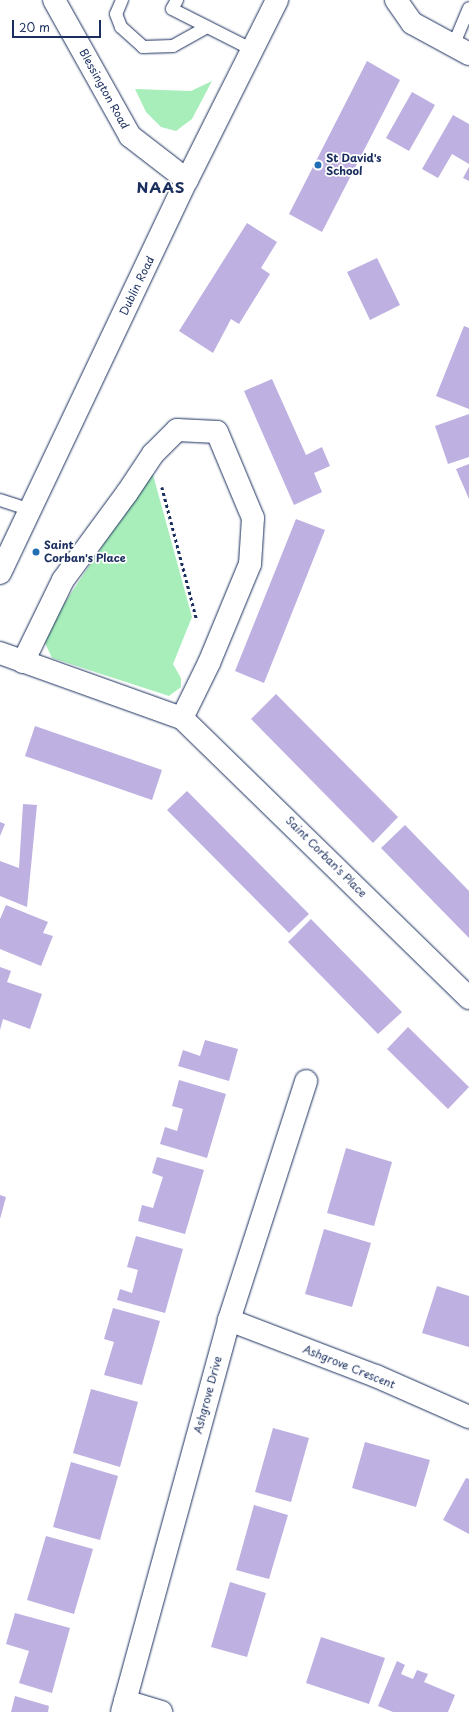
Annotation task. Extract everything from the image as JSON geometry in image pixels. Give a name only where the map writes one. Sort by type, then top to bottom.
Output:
[{"type":"street","name":"Blessington Road","points":[[54,0],[130,136],[187,180]]},
{"type":"street","name":"Dublin Road","points":[[0,573],[187,180],[277,0]]},
{"type":"street","points":[[396,0],[412,23],[461,50]]},
{"type":"street","points":[[23,662],[63,580],[127,493],[153,454],[177,430],[217,432],[253,518],[250,564],[208,663],[182,718]]},
{"type":"street","name":"Saint Corban's Place","points":[[0,653],[182,718],[469,998]]},
{"type":"street","name":"Ashgrove Drive","points":[[123,1706],[229,1320],[306,1081]]},
{"type":"street","name":"Ashgrove Crescent","points":[[229,1320],[376,1376],[469,1417]]},
{"type":"street","points":[[123,1706],[161,1712]]},
{"type":"lane","points":[[122,0],[116,14],[121,27],[143,47],[173,46],[208,27]]},
{"type":"lane","points":[[176,0],[172,9],[253,50]]},
{"type":"lane","points":[[461,50],[469,8]]},
{"type":"lane","points":[[0,500],[30,510]]},
{"type":"path","points":[[153,454],[208,663]]},
{"type":"green space","points":[[212,81],[192,119],[176,131],[161,127],[146,112],[135,89],[191,91]]},
{"type":"green space","points":[[152,471],[192,617],[173,664],[181,678],[181,687],[169,696],[52,658],[45,643],[46,631]]},
{"type":"building","points":[[367,61],[400,80],[322,232],[289,214]]},
{"type":"building","points":[[412,92],[435,105],[409,151],[386,138]]},
{"type":"building","points":[[453,115],[469,124],[469,164],[452,154],[438,178],[422,169]]},
{"type":"building","points":[[469,167],[469,181],[463,178]]},
{"type":"building","points":[[247,223],[277,242],[261,268],[270,274],[239,324],[231,319],[213,353],[179,331]]},
{"type":"building","points":[[377,258],[400,305],[370,320],[347,272]]},
{"type":"building","points":[[464,326],[469,328],[469,409],[436,396]]},
{"type":"building","points":[[272,379],[306,455],[322,447],[330,466],[314,473],[322,492],[294,505],[244,391]]},
{"type":"building","points":[[469,414],[469,457],[448,464],[435,426]]},
{"type":"building","points":[[469,464],[469,499],[456,469]]},
{"type":"building","points":[[296,519],[325,530],[264,683],[235,671]]},
{"type":"building","points":[[276,694],[398,817],[373,843],[251,719]]},
{"type":"building","points":[[35,726],[162,770],[152,800],[25,756]]},
{"type":"building","points":[[187,791],[309,914],[289,933],[167,810]]},
{"type":"building","points":[[23,804],[37,805],[27,907],[0,896],[0,861],[19,868]]},
{"type":"building","points":[[0,822],[5,824],[0,836]]},
{"type":"building","points":[[405,825],[469,891],[469,938],[381,848]]},
{"type":"building","points":[[6,905],[48,922],[43,933],[53,936],[41,966],[0,949],[0,919]]},
{"type":"building","points":[[311,919],[402,1012],[378,1034],[288,942]]},
{"type":"building","points":[[0,967],[11,971],[7,982],[42,994],[30,1029],[3,1019],[0,1030]]},
{"type":"building","points":[[408,1027],[469,1087],[448,1109],[387,1049]]},
{"type":"building","points":[[205,1040],[238,1049],[229,1081],[178,1066],[183,1050],[200,1056]]},
{"type":"building","points":[[179,1080],[226,1094],[207,1158],[160,1144],[165,1127],[177,1131],[183,1109],[172,1106]]},
{"type":"building","points":[[346,1148],[392,1162],[374,1226],[327,1213]]},
{"type":"building","points":[[157,1157],[204,1170],[185,1234],[138,1221],[142,1205],[153,1208],[163,1177],[152,1173]]},
{"type":"building","points":[[0,1195],[6,1197],[0,1219]]},
{"type":"building","points":[[324,1229],[371,1243],[352,1307],[305,1294]]},
{"type":"building","points":[[136,1236],[183,1249],[165,1313],[117,1300],[120,1289],[132,1293],[138,1270],[127,1267]]},
{"type":"building","points":[[437,1286],[469,1296],[469,1347],[422,1333]]},
{"type":"building","points":[[113,1308],[160,1321],[142,1385],[104,1375],[114,1342],[104,1339]]},
{"type":"building","points":[[91,1389],[138,1402],[120,1467],[73,1453]]},
{"type":"building","points":[[273,1428],[309,1438],[291,1502],[255,1492]]},
{"type":"building","points":[[365,1442],[430,1460],[416,1507],[352,1488]]},
{"type":"building","points":[[71,1462],[118,1476],[100,1540],[53,1527]]},
{"type":"building","points":[[466,1478],[469,1479],[469,1534],[443,1520]]},
{"type":"building","points":[[254,1505],[288,1515],[269,1579],[236,1570]]},
{"type":"building","points":[[46,1536],[93,1549],[74,1614],[27,1600]]},
{"type":"building","points":[[230,1582],[266,1593],[247,1657],[211,1647]]},
{"type":"building","points":[[15,1613],[70,1628],[52,1693],[19,1683],[29,1651],[6,1644]]},
{"type":"building","points":[[321,1637],[385,1658],[369,1704],[306,1683]]},
{"type":"building","points":[[397,1661],[405,1665],[401,1674],[413,1679],[417,1670],[428,1674],[424,1682],[455,1695],[448,1712],[393,1712],[378,1706]]},
{"type":"building","points":[[15,1696],[49,1706],[48,1712],[11,1712]]},
{"type":"place","name":"St David's School","points":[[318,165]]},
{"type":"place","name":"Saint Corban's Place","points":[[36,552]]},
{"type":"district","name":"NAAS","points":[[161,187]]}]
